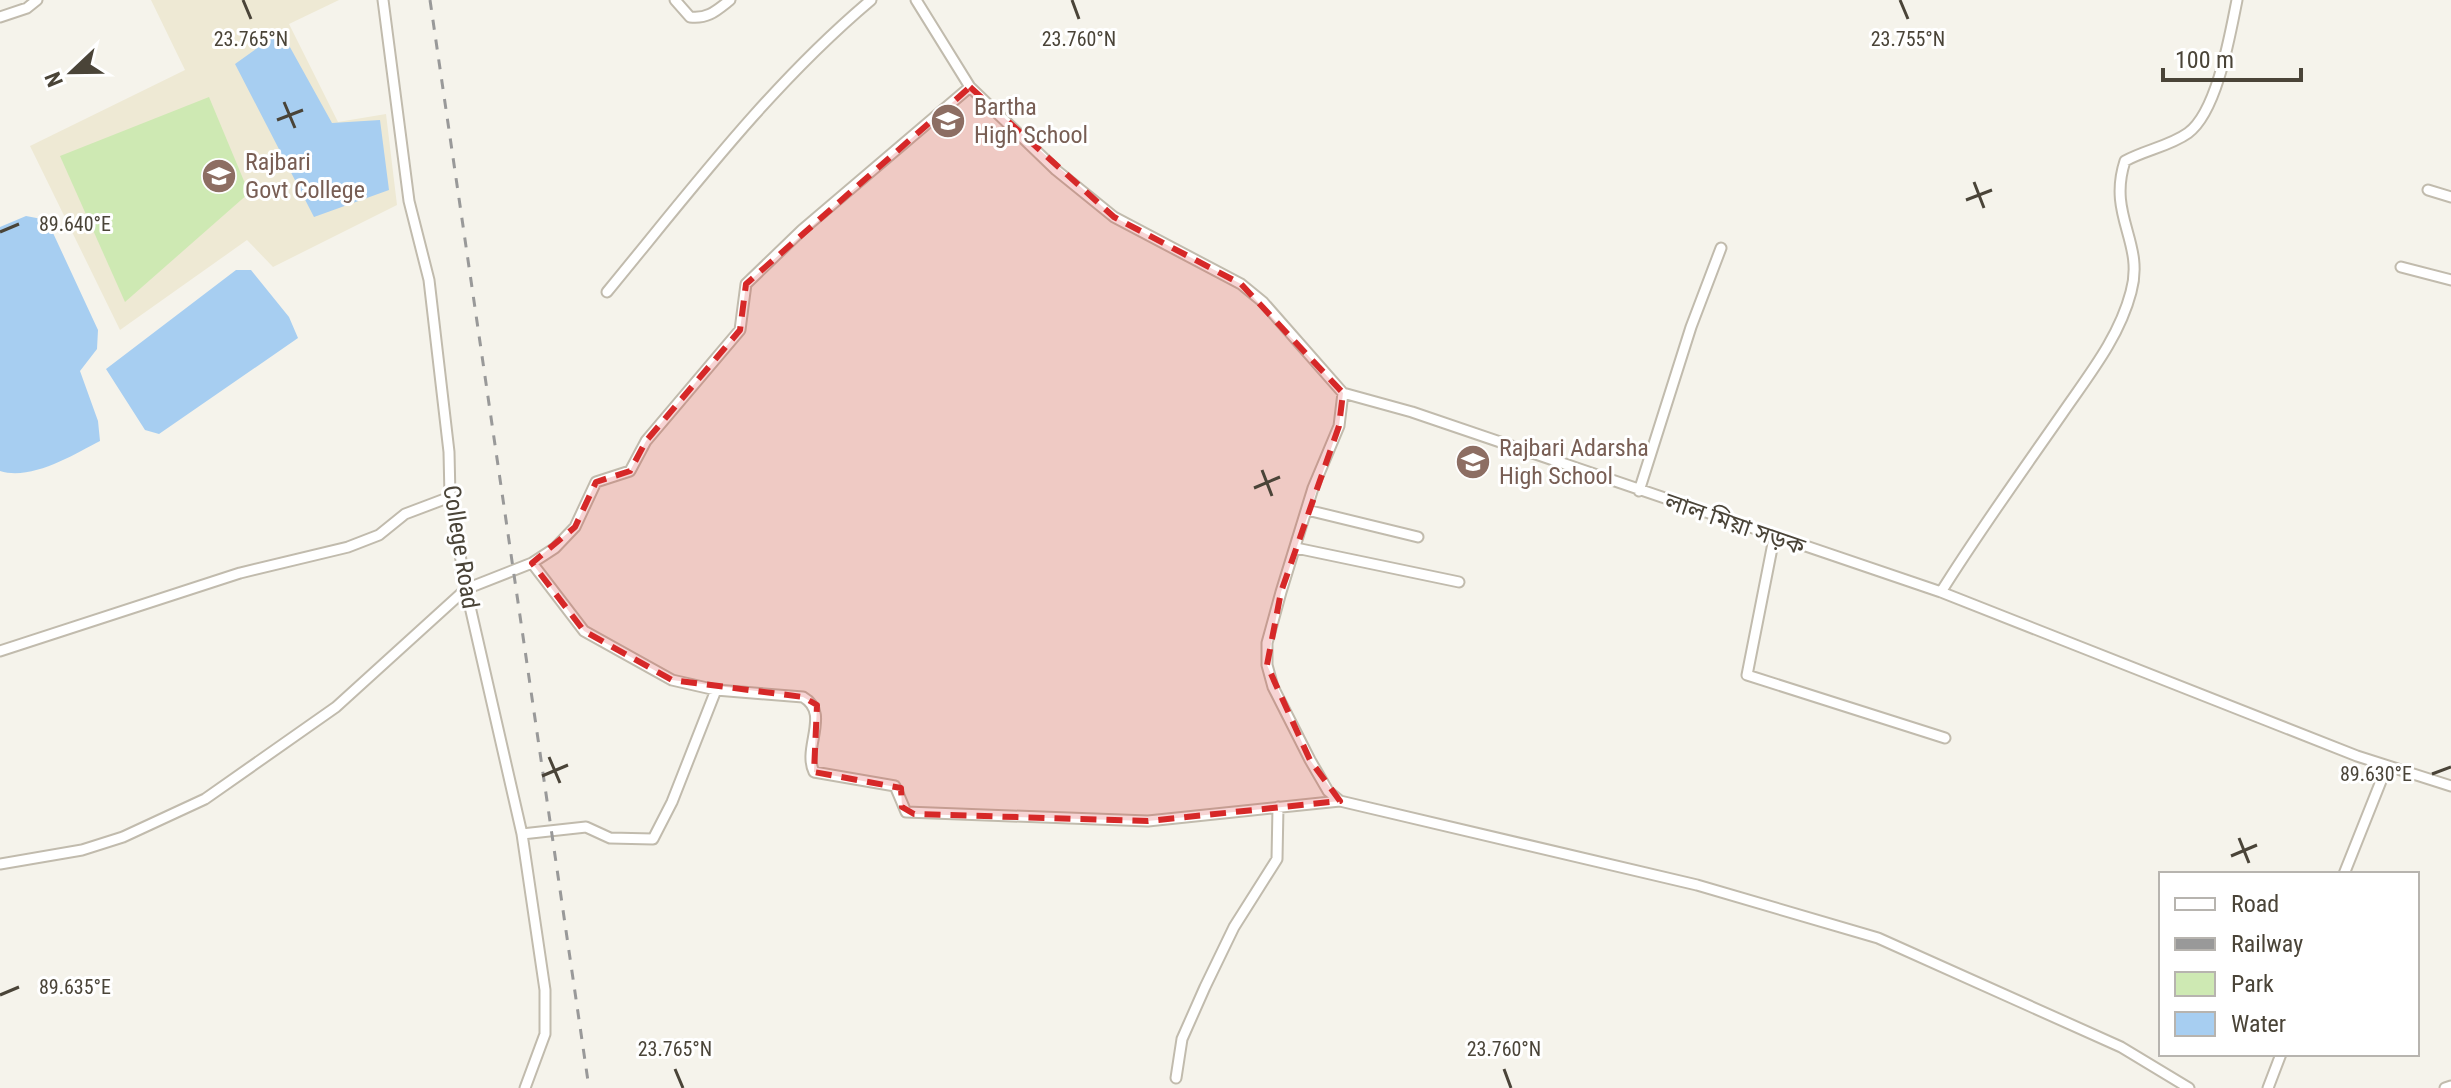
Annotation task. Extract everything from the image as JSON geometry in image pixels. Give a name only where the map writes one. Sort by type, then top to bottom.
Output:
[{"type":"street","points":[[0,17],[27,8],[37,0]]},
{"type":"street","name":"College Road","points":[[383,0],[409,201],[429,280],[449,452],[450,497],[466,589],[522,834],[545,990],[545,1034],[525,1088]]},
{"type":"street","points":[[675,0],[690,17],[697,18],[712,15],[730,0]]},
{"type":"street","points":[[607,292],[757,110],[824,39],[871,0]]},
{"type":"street","points":[[916,0],[970,87],[1056,170],[1114,217],[1205,263],[1252,293],[1343,393],[1339,426],[1307,510],[1267,643],[1267,665],[1273,687],[1328,791],[1340,801]]},
{"type":"street","points":[[1941,592],[1975,538],[2112,342],[2131,293],[2136,265],[2119,208],[2118,184],[2125,161],[2188,132],[2201,118],[2214,87],[2237,0]]},
{"type":"street","points":[[0,864],[82,850],[123,837],[205,799],[336,707],[466,589],[532,563],[555,548],[575,527],[596,482],[630,471],[646,441],[740,330],[746,284],[802,230],[970,87]]},
{"type":"street","points":[[2428,190],[2451,197]]},
{"type":"street","points":[[1639,491],[1691,327],[1721,248]]},
{"type":"street","points":[[2401,267],[2451,280]]},
{"type":"street","name":"লাল মিয়া সড়ক","points":[[1343,393],[1412,412],[1774,538],[1941,592],[2192,693],[2387,766],[2451,786]]},
{"type":"street","points":[[0,651],[240,573],[348,547],[379,535],[405,514],[450,497]]},
{"type":"street","points":[[1307,510],[1418,537]]},
{"type":"street","points":[[1774,538],[1747,675],[1945,738]]},
{"type":"street","points":[[1296,548],[1459,582]]},
{"type":"street","points":[[532,563],[584,631],[672,680],[716,690],[803,697],[811,701],[816,712],[810,761],[814,772],[895,786],[900,790],[902,807],[914,814],[1148,821],[1340,801],[1697,885],[1878,938],[2121,1047],[2189,1088]]},
{"type":"street","points":[[522,834],[586,827],[610,838],[653,839],[672,802],[716,690]]},
{"type":"street","points":[[2345,872],[2387,766]]},
{"type":"street","points":[[1176,1078],[1182,1039],[1205,987],[1234,927],[1277,859],[1278,807]]},
{"type":"street","points":[[2268,1088],[2280,1056]]},
{"type":"street","points":[[2445,1088],[2451,1086]]},
{"type":"highlighted area","points":[[970,87],[1114,217],[1241,284],[1343,393],[1339,426],[1281,592],[1267,665],[1310,760],[1340,801],[1148,821],[914,814],[902,807],[901,788],[814,772],[817,705],[803,697],[672,680],[584,631],[532,563],[575,527],[596,482],[630,471],[646,441],[740,330],[746,284]]},
{"type":"shaded area","name":"Rajbari Govt College","points":[[151,0],[339,0],[289,24],[338,122],[386,114],[397,205],[273,267],[247,240],[120,330],[30,146],[185,70]]},
{"type":"green space","points":[[209,97],[249,193],[125,302],[60,156]]},
{"type":"water","points":[[281,31],[332,123],[380,120],[389,190],[314,217],[235,64]]},
{"type":"water","points":[[26,216],[47,220],[98,330],[97,349],[80,371],[98,421],[100,441],[52,465],[12,473],[0,471],[0,227]]},
{"type":"water","points":[[236,270],[251,270],[289,317],[298,338],[159,434],[145,430],[106,369]]},
{"type":"railway","points":[[430,0],[589,1088]]},
{"type":"place","name":"Bartha High School","points":[[948,121]]},
{"type":"place","name":"Rajbari Govt College","points":[[219,176]]},
{"type":"place","name":"Rajbari Adarsha High School","points":[[1473,462]]}]
